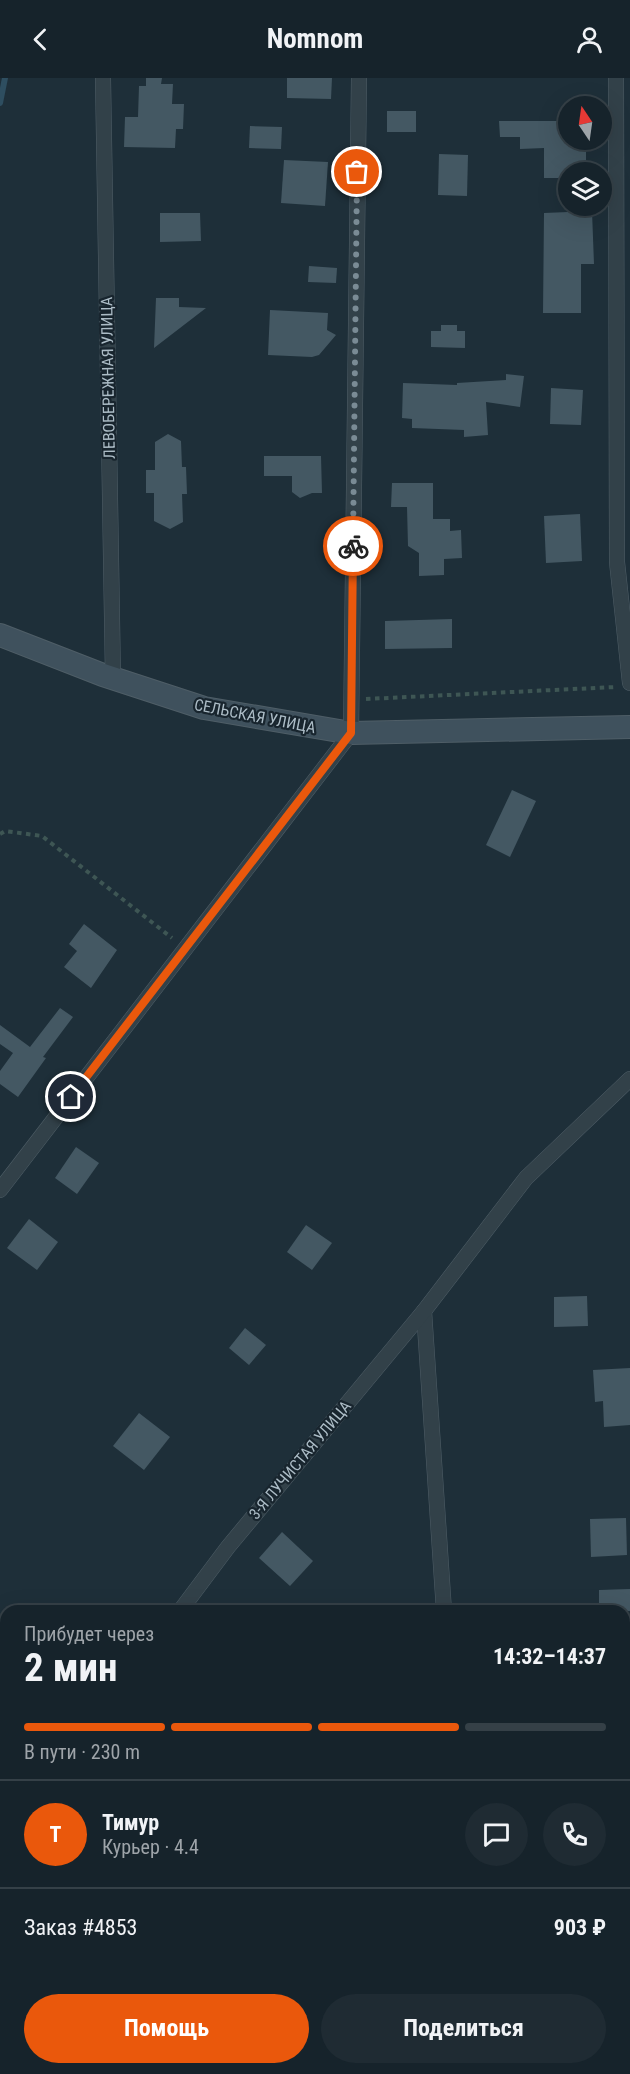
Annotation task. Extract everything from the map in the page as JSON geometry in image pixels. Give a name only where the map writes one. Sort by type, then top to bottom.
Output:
[{"type":"street","name":"ЛЕВОБЕРЕЖНАЯ УЛИЦА","points":[[103,78],[113,678]]},
{"type":"street","points":[[0,1190],[351,733],[358,78]]},
{"type":"street","points":[[616,78],[617,562],[624,685]]},
{"type":"street","name":"СЕЛЬСКАЯ УЛИЦА","points":[[0,635],[113,678],[204,708],[351,733],[630,727]]},
{"type":"street","name":"3-Я ЛУЧИСТАЯ УЛИЦА","points":[[184,1605],[228,1547],[424,1311],[526,1178],[630,1079]]},
{"type":"street","points":[[424,1311],[444,1605]]},
{"type":"path","points":[[351,699],[624,685]]},
{"type":"path","points":[[0,834],[5,831],[42,836],[185,948]]},
{"type":"building","points":[[146,78],[162,78],[161,84],[173,84],[172,104],[184,104],[183,129],[176,129],[175,148],[124,147],[125,117],[138,117],[139,86],[146,86]]},
{"type":"building","points":[[287,78],[332,78],[331,99],[287,98]]},
{"type":"building","points":[[387,111],[416,111],[416,132],[387,132]]},
{"type":"building","points":[[499,121],[558,121],[558,150],[586,150],[586,162],[558,162],[558,178],[544,178],[544,148],[520,149],[520,137],[500,137]]},
{"type":"building","points":[[250,126],[282,127],[281,149],[249,148]]},
{"type":"building","points":[[439,154],[468,155],[467,196],[438,195]]},
{"type":"building","points":[[284,160],[328,162],[325,206],[281,203]]},
{"type":"building","points":[[558,212],[558,216],[592,216],[594,264],[581,264],[581,313],[543,313],[544,213]]},
{"type":"building","points":[[160,213],[200,213],[201,241],[160,242]]},
{"type":"building","points":[[309,266],[337,268],[336,283],[308,282]]},
{"type":"building","points":[[156,298],[179,298],[179,307],[206,308],[154,348]]},
{"type":"building","points":[[270,310],[328,313],[327,330],[336,335],[319,355],[312,357],[268,355]]},
{"type":"building","points":[[441,325],[457,325],[457,331],[465,331],[465,348],[431,347],[431,331],[441,331]]},
{"type":"building","points":[[506,374],[524,376],[520,407],[486,402],[488,435],[464,437],[464,430],[412,428],[412,419],[402,418],[403,383],[457,385],[457,383],[506,380]]},
{"type":"building","points":[[551,388],[583,390],[581,425],[550,424]]},
{"type":"building","points":[[168,434],[181,441],[182,467],[186,467],[187,494],[182,494],[183,522],[170,529],[154,521],[154,493],[146,493],[146,470],[155,470],[155,442]]},
{"type":"building","points":[[264,456],[321,456],[322,493],[312,493],[300,498],[292,492],[292,476],[264,476]]},
{"type":"building","points":[[392,483],[433,483],[433,519],[450,519],[450,531],[461,530],[462,558],[444,559],[444,575],[419,576],[419,553],[408,546],[407,507],[391,507]]},
{"type":"building","points":[[580,514],[582,561],[546,563],[544,516]]},
{"type":"building","points":[[452,619],[452,648],[385,649],[385,621]]},
{"type":"building","points":[[512,790],[536,801],[510,857],[486,845]]},
{"type":"building","points":[[84,924],[117,950],[91,988],[64,967],[77,951],[69,944]]},
{"type":"building","points":[[60,1008],[73,1017],[43,1057],[46,1058],[18,1097],[0,1084],[0,1071],[13,1053],[0,1044],[0,1025],[30,1047]]},
{"type":"building","points":[[76,1147],[99,1163],[77,1194],[55,1178]]},
{"type":"building","points":[[29,1219],[58,1242],[37,1270],[7,1248]]},
{"type":"building","points":[[306,1225],[332,1243],[312,1270],[287,1252]]},
{"type":"building","points":[[587,1296],[588,1326],[554,1327],[554,1297]]},
{"type":"building","points":[[245,1328],[266,1345],[249,1365],[229,1348]]},
{"type":"building","points":[[630,1368],[630,1425],[604,1427],[603,1401],[595,1402],[593,1370]]},
{"type":"building","points":[[139,1413],[170,1437],[144,1470],[113,1446]]},
{"type":"building","points":[[626,1518],[627,1555],[591,1557],[590,1519]]},
{"type":"building","points":[[282,1532],[313,1561],[290,1586],[259,1558]]},
{"type":"building","points":[[630,1589],[630,1605],[599,1605],[599,1590]]},
{"type":"waterway","points":[[0,103],[5,78]]},
{"type":"way so far","points":[[353,546],[357,172]]},
{"type":"route","points":[[71,1097],[351,733],[353,546]]}]
